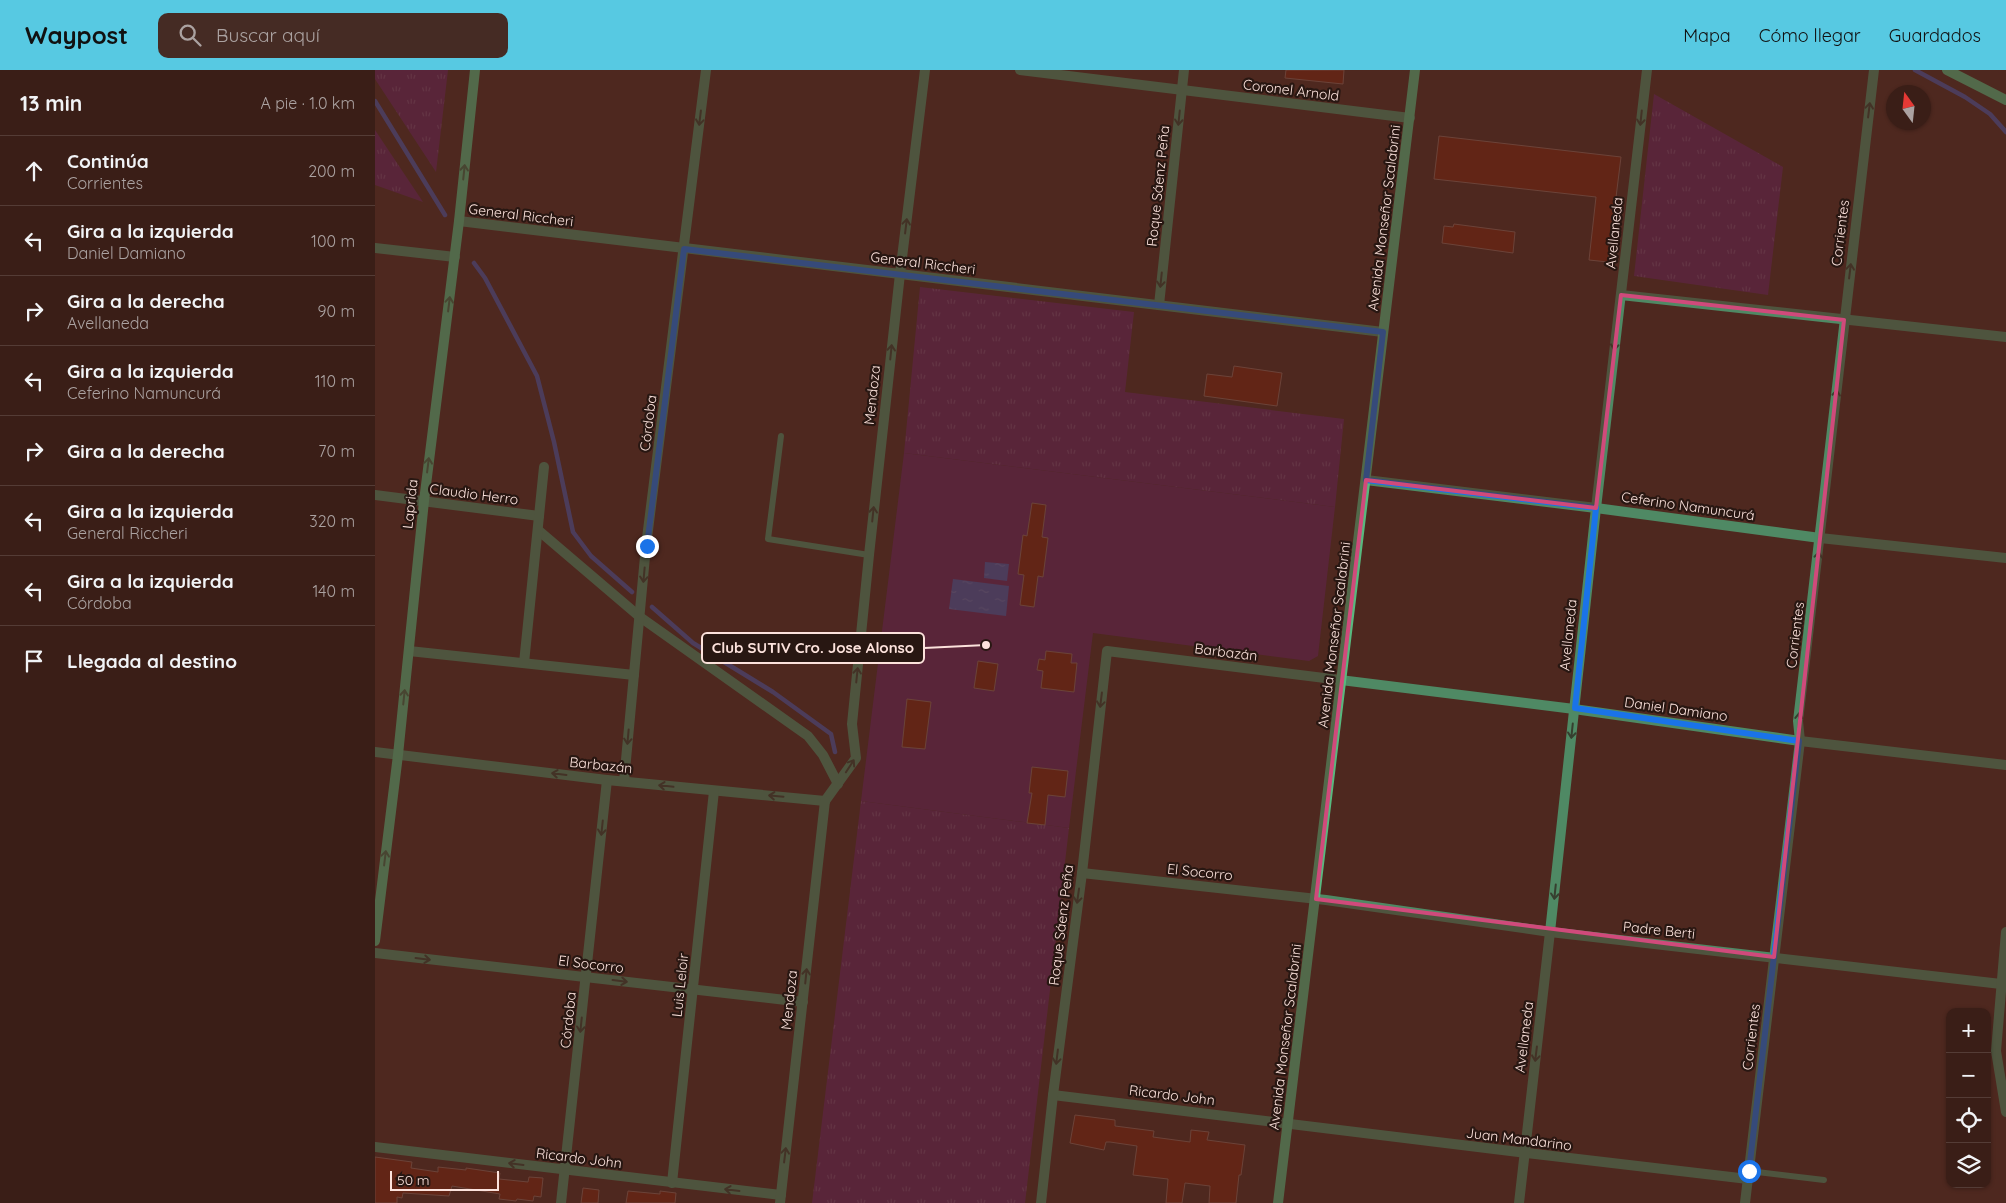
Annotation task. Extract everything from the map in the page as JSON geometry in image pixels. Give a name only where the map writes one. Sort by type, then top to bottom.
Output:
[{"type":"main road","name":"Laprida","points":[[375,941],[398,754],[424,501],[455,257],[475,70]]},
{"type":"main road","name":"Avenida Monseñor Scalabrini","points":[[1278,1203],[1343,680],[1415,70]]},
{"type":"main road","points":[[1947,70],[2006,100]]},
{"type":"street","name":"Córdoba","points":[[624,781],[647,546],[706,70]]},
{"type":"street","name":"Mendoza","points":[[780,1199],[825,801],[856,758],[852,724],[900,274],[925,70]]},
{"type":"street","name":"Coronel Arnold","points":[[1020,70],[1410,118]]},
{"type":"street","name":"Roque Sáenz Peña","points":[[1159,305],[1184,70]]},
{"type":"street","name":"Avellaneda","points":[[1519,1203],[1551,932],[1596,508],[1647,70]]},
{"type":"street","name":"Corrientes","points":[[1745,1203],[1799,741],[1798,721],[1873,70]]},
{"type":"street","name":"General Riccheri","points":[[459,221],[1383,332]]},
{"type":"street","points":[[375,248],[455,257]]},
{"type":"street","points":[[1621,295],[2006,337]]},
{"type":"street","points":[[524,663],[544,467]]},
{"type":"street","name":"Ceferino Namuncurá","points":[[1366,480],[1820,538],[2006,558]]},
{"type":"street","name":"Claudio Herro","points":[[375,495],[539,516]]},
{"type":"street","points":[[538,530],[640,617],[808,736],[823,755],[838,784]]},
{"type":"street","points":[[409,651],[634,675]]},
{"type":"street","name":"Roque Sáenz Peña","points":[[1041,1203],[1107,651]]},
{"type":"street","name":"Barbazán","points":[[1107,651],[1343,680]]},
{"type":"street","name":"Daniel Damiano","points":[[1343,680],[1575,708],[1799,741],[2006,765]]},
{"type":"street","name":"Barbazán","points":[[375,752],[607,780],[825,801]]},
{"type":"street","name":"Córdoba","points":[[561,1203],[607,780]]},
{"type":"street","name":"Luis Leloir","points":[[672,1182],[714,791]]},
{"type":"street","name":"El Socorro","points":[[1081,873],[1316,899]]},
{"type":"street","name":"Padre Berti","points":[[1316,899],[1551,932],[2001,984]]},
{"type":"street","points":[[2006,932],[1997,1050],[2006,1112]]},
{"type":"street","name":"El Socorro","points":[[375,953],[803,1002]]},
{"type":"street","name":"Ricardo John","points":[[1053,1095],[1288,1123]]},
{"type":"street","name":"Juan Mandarino","points":[[1288,1123],[1525,1154],[1748,1175]]},
{"type":"street","name":"Ricardo John","points":[[375,1147],[672,1182],[780,1199]]},
{"type":"lane","points":[[781,436],[769,538],[869,555]]},
{"type":"lane","points":[[1748,1175],[1824,1180]]},
{"type":"highlighted area","points":[[1621,295],[1844,320],[1774,957],[1316,899],[1366,480],[1596,508]]},
{"type":"green space","points":[[375,70],[448,70],[436,172],[375,79]]},
{"type":"green space","points":[[1654,94],[1783,167],[1768,295],[1634,276]]},
{"type":"green space","points":[[375,130],[423,202],[375,185]]},
{"type":"green space","points":[[920,287],[1134,312],[1125,392],[1344,419],[1335,507],[904,453]]},
{"type":"green space","points":[[904,453],[1335,507],[1318,656],[1309,661],[1093,633],[1069,828],[861,801]]},
{"type":"green space","points":[[861,801],[1069,828],[1025,1203],[812,1203]]},
{"type":"water","points":[[985,562],[1009,564],[1007,581],[984,578]]},
{"type":"water","points":[[953,579],[1009,586],[1006,616],[949,609]]},
{"type":"building","points":[[1286,70],[1344,70],[1343,84],[1285,78]]},
{"type":"building","points":[[1439,136],[1621,157],[1608,262],[1589,260],[1596,197],[1434,179]]},
{"type":"building","points":[[1454,224],[1515,232],[1513,253],[1442,243],[1444,226],[1453,227]]},
{"type":"building","points":[[1234,366],[1282,373],[1277,406],[1204,396],[1207,374],[1232,377]]},
{"type":"building","points":[[1032,503],[1046,505],[1042,537],[1048,538],[1043,577],[1038,576],[1034,607],[1020,605],[1024,575],[1018,574],[1023,535],[1027,536]]},
{"type":"building","points":[[1046,651],[1072,654],[1071,663],[1077,663],[1074,692],[1041,688],[1043,671],[1037,670],[1039,659],[1045,660]]},
{"type":"building","points":[[978,661],[998,664],[994,691],[974,688]]},
{"type":"building","points":[[907,699],[931,702],[925,749],[902,747]]},
{"type":"building","points":[[1032,767],[1068,771],[1065,797],[1048,795],[1045,825],[1027,823],[1032,793],[1029,793]]},
{"type":"building","points":[[1075,1115],[1115,1120],[1115,1126],[1154,1131],[1153,1137],[1190,1142],[1191,1130],[1209,1132],[1207,1140],[1245,1145],[1236,1203],[1209,1203],[1210,1186],[1185,1183],[1182,1203],[1166,1203],[1168,1179],[1133,1175],[1137,1146],[1106,1142],[1104,1150],[1070,1143]]},
{"type":"building","points":[[375,1157],[412,1162],[411,1168],[438,1172],[438,1167],[466,1170],[466,1168],[500,1173],[499,1179],[528,1182],[529,1177],[543,1178],[541,1197],[534,1196],[533,1201],[499,1199],[500,1194],[452,1186],[449,1196],[403,1193],[402,1198],[397,1197],[397,1203],[375,1203]]},
{"type":"building","points":[[583,1188],[599,1190],[598,1203],[581,1203]]},
{"type":"building","points":[[628,1191],[660,1194],[660,1191],[676,1193],[675,1203],[626,1203]]},
{"type":"waterway","points":[[1915,70],[1965,97],[1990,114],[2006,132]]},
{"type":"waterway","points":[[375,101],[445,215]]},
{"type":"waterway","points":[[474,263],[485,278],[537,376],[554,442],[573,532],[591,556],[632,592]]},
{"type":"waterway","points":[[652,607],[693,643],[773,692],[831,734],[835,752]]},
{"type":"place","name":"Club SUTIV Cro. Jose Alonso","points":[[986,645]]},
{"type":"route","points":[[647,546],[684,249],[1383,332],[1366,480],[1596,508],[1575,708],[1799,741],[1749,1171]]}]
